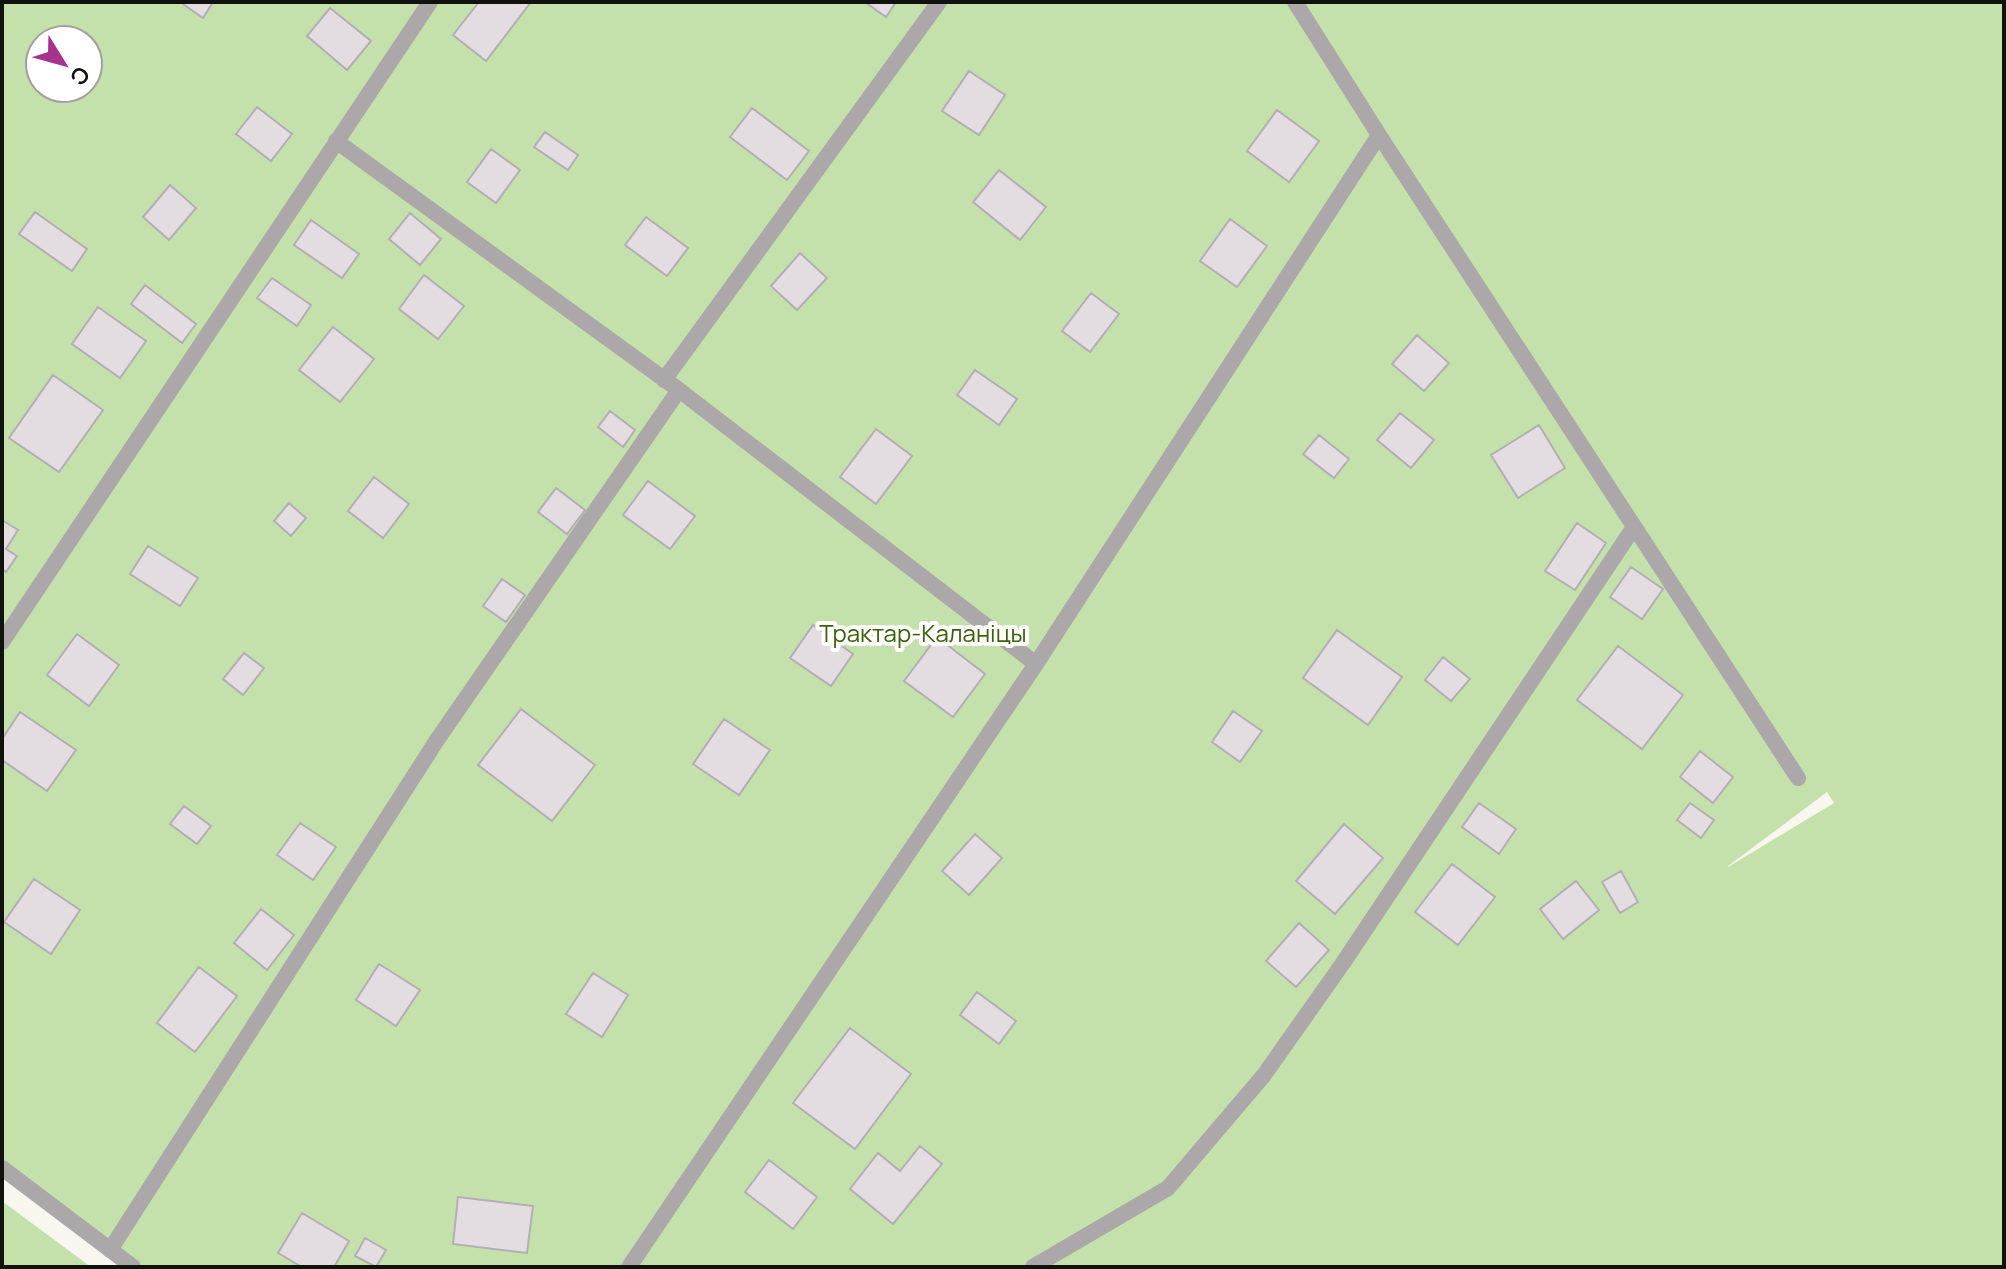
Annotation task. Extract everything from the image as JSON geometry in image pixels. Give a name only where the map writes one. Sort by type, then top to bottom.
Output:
[{"type":"lane","points":[[2,642],[430,2]]},
{"type":"lane","points":[[664,380],[939,2]]},
{"type":"lane","points":[[1295,2],[1798,778]]},
{"type":"lane","points":[[629,1267],[1036,664],[1379,135]]},
{"type":"lane","points":[[336,141],[679,390],[1036,664]]},
{"type":"lane","points":[[110,1250],[437,740],[679,390]]},
{"type":"lane","points":[[1033,1267],[1168,1188],[1264,1075],[1343,963],[1634,527]]},
{"type":"lane","points":[[2,1168],[133,1267]]},
{"type":"green space","name":"Трактар-Каланіцы","points":[[2,2],[2004,2],[2004,1267],[142,1267],[2,1161]],"holes":[[[1827,792],[1834,803],[1728,867]]]},
{"type":"green space","points":[[2,1201],[91,1267],[2,1267]]},
{"type":"building","points":[[180,2],[213,2],[203,18]]},
{"type":"building","points":[[479,2],[531,2],[486,61],[453,35]]},
{"type":"building","points":[[865,2],[896,2],[886,17]]},
{"type":"building","points":[[330,8],[371,41],[347,70],[307,36]]},
{"type":"building","points":[[969,71],[1005,95],[979,135],[942,111]]},
{"type":"building","points":[[257,107],[292,134],[271,161],[236,134]]},
{"type":"building","points":[[752,108],[809,151],[787,180],[730,137]]},
{"type":"building","points":[[1277,110],[1319,141],[1289,182],[1247,151]]},
{"type":"building","points":[[545,132],[578,155],[568,170],[534,147]]},
{"type":"building","points":[[491,149],[520,170],[496,203],[467,182]]},
{"type":"building","points":[[999,170],[1046,207],[1020,240],[973,202]]},
{"type":"building","points":[[170,185],[196,208],[169,240],[143,217]]},
{"type":"building","points":[[35,212],[87,249],[72,271],[19,234]]},
{"type":"building","points":[[410,213],[441,239],[420,265],[389,239]]},
{"type":"building","points":[[646,217],[688,248],[667,276],[625,245]]},
{"type":"building","points":[[1230,219],[1267,246],[1237,287],[1200,261]]},
{"type":"building","points":[[311,220],[359,254],[342,278],[294,245]]},
{"type":"building","points":[[800,253],[827,278],[797,310],[771,286]]},
{"type":"building","points":[[424,275],[464,306],[438,339],[399,309]]},
{"type":"building","points":[[272,278],[311,305],[297,326],[257,298]]},
{"type":"building","points":[[145,285],[196,324],[182,343],[131,304]]},
{"type":"building","points":[[1091,293],[1119,314],[1090,352],[1062,331]]},
{"type":"building","points":[[98,307],[146,341],[120,378],[72,344]]},
{"type":"building","points":[[333,327],[374,359],[340,402],[299,370]]},
{"type":"building","points":[[1417,335],[1449,363],[1424,391],[1392,364]]},
{"type":"building","points":[[975,370],[1017,399],[999,425],[957,395]]},
{"type":"building","points":[[53,375],[103,410],[59,472],[9,438]]},
{"type":"building","points":[[610,411],[635,430],[623,447],[598,427]]},
{"type":"building","points":[[1400,413],[1434,440],[1411,468],[1377,440]]},
{"type":"building","points":[[1539,425],[1565,468],[1518,498],[1491,455]]},
{"type":"building","points":[[876,429],[912,456],[876,504],[840,477]]},
{"type":"building","points":[[1319,435],[1349,459],[1334,478],[1303,454]]},
{"type":"building","points":[[374,477],[409,504],[383,538],[348,511]]},
{"type":"building","points":[[648,481],[695,516],[670,549],[623,515]]},
{"type":"building","points":[[556,488],[585,510],[567,534],[538,512]]},
{"type":"building","points":[[289,503],[306,518],[291,536],[274,521]]},
{"type":"building","points":[[2,520],[18,530],[6,549],[17,556],[6,572],[2,569]]},
{"type":"building","points":[[1577,523],[1606,543],[1575,590],[1545,571]]},
{"type":"building","points":[[148,546],[198,578],[180,606],[130,574]]},
{"type":"building","points":[[1631,567],[1663,589],[1642,619],[1610,597]]},
{"type":"building","points":[[502,579],[525,595],[506,622],[483,606]]},
{"type":"building","points":[[813,625],[853,654],[831,686],[790,658]]},
{"type":"building","points":[[1337,630],[1402,677],[1368,725],[1303,678]]},
{"type":"building","points":[[77,634],[119,665],[89,706],[47,675]]},
{"type":"building","points":[[937,637],[985,674],[953,717],[904,681]]},
{"type":"building","points":[[1618,646],[1683,695],[1642,749],[1577,700]]},
{"type":"building","points":[[244,653],[264,668],[243,695],[223,679]]},
{"type":"building","points":[[1443,657],[1470,679],[1451,701],[1425,680]]},
{"type":"building","points":[[521,709],[595,765],[552,821],[478,765]]},
{"type":"building","points":[[1233,711],[1262,731],[1240,762],[1212,742]]},
{"type":"building","points":[[20,712],[76,750],[47,791],[2,760],[2,739]]},
{"type":"building","points":[[724,719],[770,750],[739,795],[693,764]]},
{"type":"building","points":[[1700,751],[1733,777],[1713,803],[1680,777]]},
{"type":"building","points":[[1479,803],[1516,829],[1499,854],[1462,827]]},
{"type":"building","points":[[1690,803],[1714,820],[1701,838],[1677,820]]},
{"type":"building","points":[[184,806],[211,826],[197,844],[170,824]]},
{"type":"building","points":[[300,823],[336,847],[313,880],[277,855]]},
{"type":"building","points":[[1344,824],[1383,858],[1335,914],[1296,881]]},
{"type":"building","points":[[975,834],[1002,858],[969,895],[942,871]]},
{"type":"building","points":[[1452,864],[1495,897],[1458,945],[1415,912]]},
{"type":"building","points":[[1621,871],[1638,902],[1620,913],[1602,882]]},
{"type":"building","points":[[34,879],[80,910],[51,954],[4,922]]},
{"type":"building","points":[[1576,881],[1599,910],[1563,939],[1540,909]]},
{"type":"building","points":[[261,909],[294,935],[267,970],[234,943]]},
{"type":"building","points":[[1299,923],[1329,950],[1296,987],[1266,961]]},
{"type":"building","points":[[379,964],[420,990],[396,1026],[356,1000]]},
{"type":"building","points":[[199,967],[237,996],[195,1052],[157,1023]]},
{"type":"building","points":[[593,973],[628,995],[602,1037],[566,1014]]},
{"type":"building","points":[[977,992],[1016,1021],[999,1044],[960,1015]]},
{"type":"building","points":[[850,1028],[911,1074],[855,1149],[793,1103]]},
{"type":"building","points":[[920,1146],[942,1164],[893,1224],[850,1189],[878,1153],[900,1171]]},
{"type":"building","points":[[769,1160],[817,1197],[793,1229],[745,1192]]},
{"type":"building","points":[[458,1197],[533,1206],[527,1253],[453,1244]]},
{"type":"building","points":[[302,1213],[349,1241],[334,1267],[302,1267],[278,1253]]},
{"type":"building","points":[[365,1238],[386,1250],[376,1267],[355,1256]]}]
